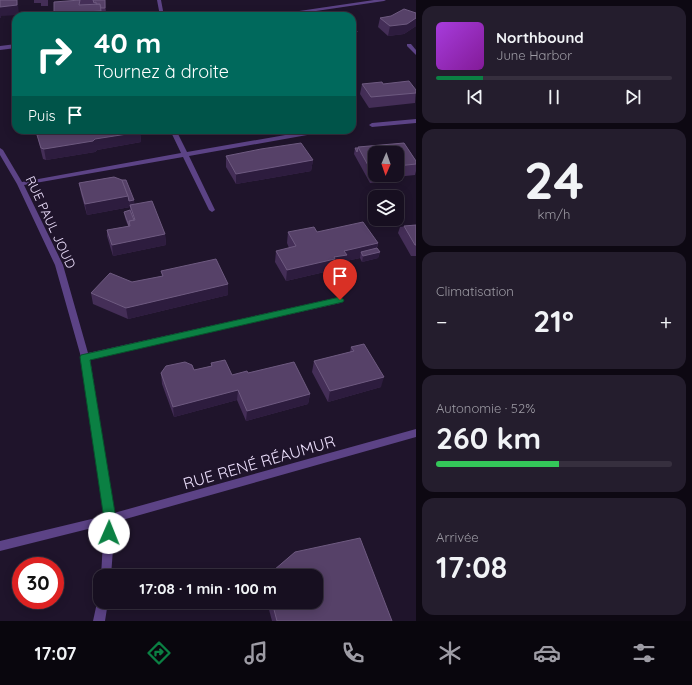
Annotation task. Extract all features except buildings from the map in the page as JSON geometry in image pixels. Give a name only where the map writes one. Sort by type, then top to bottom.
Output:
[{"type":"street","points":[[159,0],[161,12]]},
{"type":"street","points":[[300,12],[384,0]]},
{"type":"street","points":[[409,45],[416,53]]},
{"type":"street","points":[[0,48],[12,46]]},
{"type":"street","points":[[372,125],[416,121]]},
{"type":"street","points":[[175,134],[212,210]]},
{"type":"street","points":[[20,184],[302,134]]},
{"type":"street","name":"RUE PAUL JOUD","points":[[0,150],[20,184],[58,265],[85,357],[110,519],[106,569]]},
{"type":"street","points":[[85,357],[340,300]]},
{"type":"street","name":"RUE RENÉ RÉAUMUR","points":[[0,546],[110,519],[416,433]]},
{"type":"street","points":[[99,621],[101,609]]},
{"type":"route","points":[[109,533],[110,519],[85,357],[340,300]]}]
